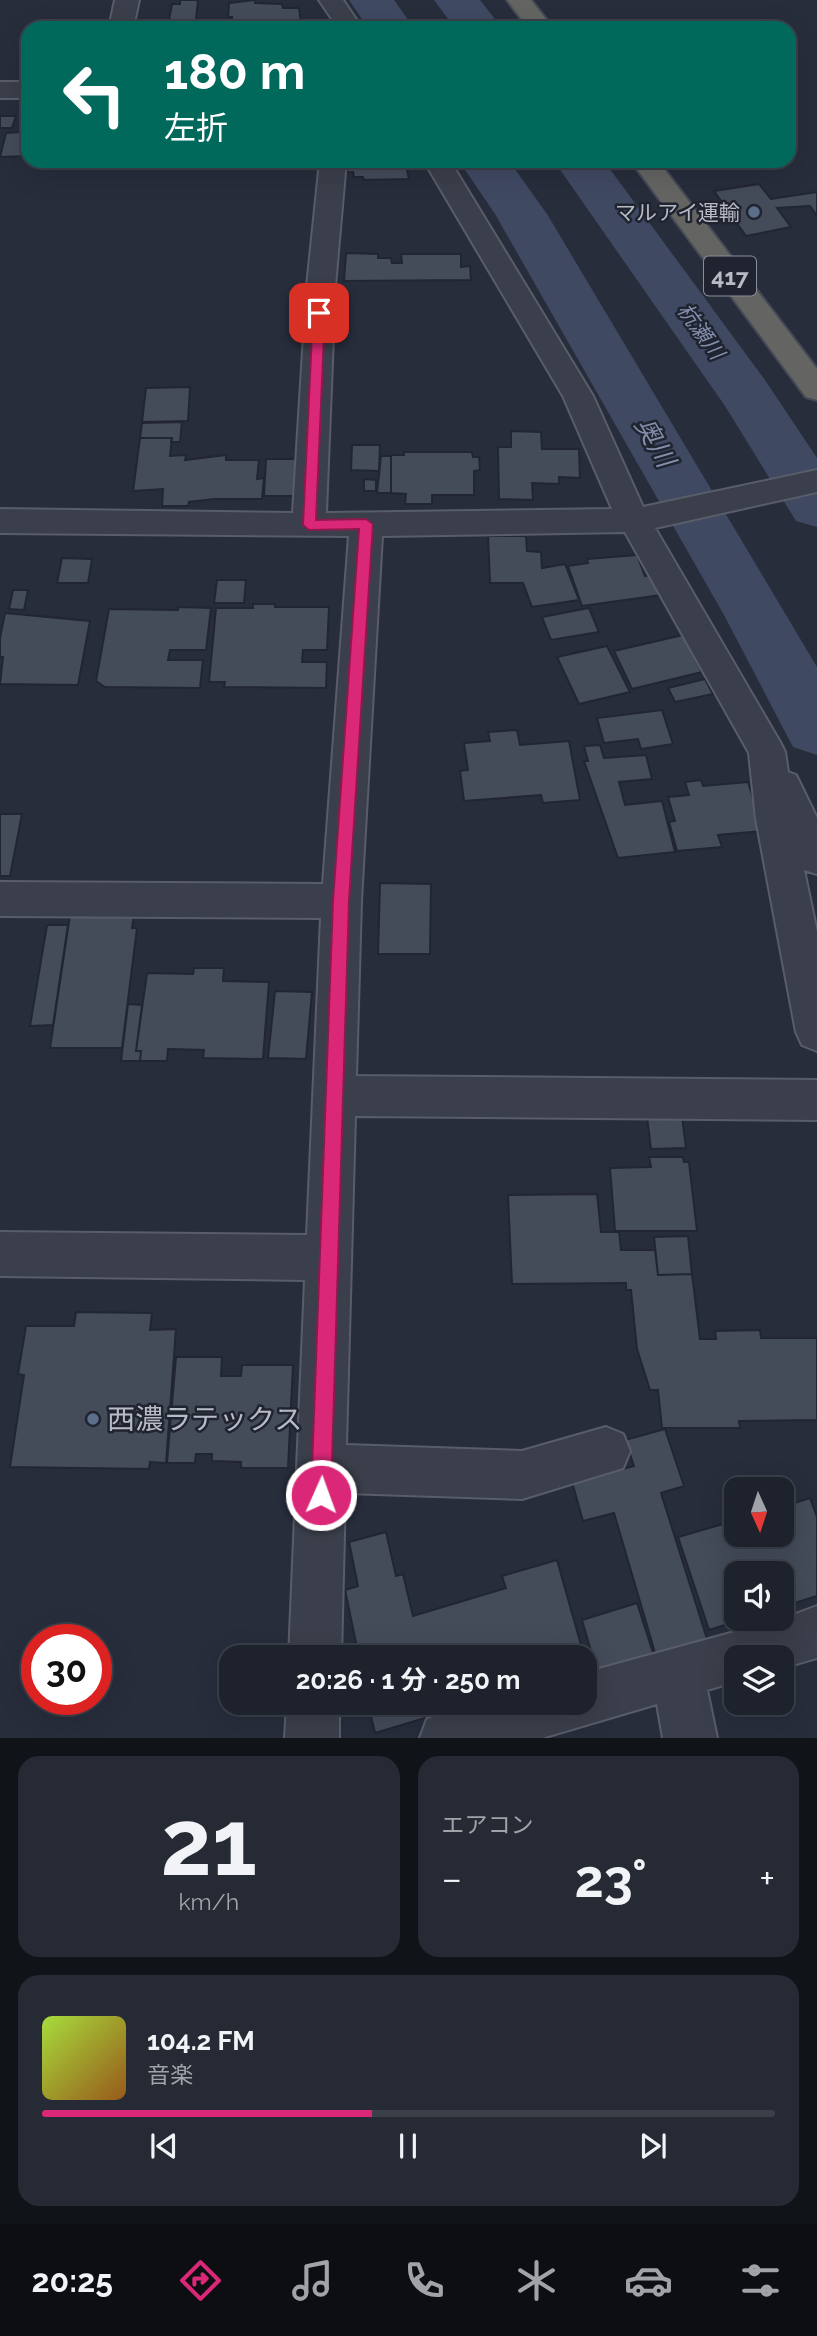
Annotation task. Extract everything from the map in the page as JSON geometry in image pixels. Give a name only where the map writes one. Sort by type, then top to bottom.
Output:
[{"type":"highway","points":[[519,0],[536,21]]},
{"type":"highway","name":"417","points":[[649,168],[817,390]]},
{"type":"street","points":[[122,21],[127,0]]},
{"type":"street","points":[[319,9],[339,21]]},
{"type":"street","points":[[0,90],[21,90]]},
{"type":"street","points":[[309,525],[321,286],[332,168]]},
{"type":"street","points":[[441,168],[578,396],[625,503],[767,752],[817,858]]},
{"type":"street","points":[[0,521],[309,525],[637,520],[817,481]]},
{"type":"street","points":[[315,1645],[341,901],[366,524]]},
{"type":"street","points":[[767,752],[775,819],[817,1032]]},
{"type":"street","points":[[0,900],[341,901]]},
{"type":"street","points":[[336,1096],[817,1100]]},
{"type":"street","points":[[0,1254],[330,1258]]},
{"type":"street","points":[[322,1468],[522,1475],[606,1451]]},
{"type":"street","points":[[597,1696],[817,1632]]},
{"type":"street","points":[[678,1674],[690,1738]]},
{"type":"street","points":[[312,1738],[313,1715]]},
{"type":"street","points":[[446,1738],[528,1715]]},
{"type":"building","points":[[180,0],[198,0],[196,20],[169,20],[172,4],[180,4]]},
{"type":"building","points":[[255,0],[255,3],[299,8],[301,21],[232,21],[232,17],[228,17],[229,3]]},
{"type":"building","points":[[0,116],[16,116],[12,128],[0,128]]},
{"type":"building","points":[[21,132],[21,156],[0,157],[6,133]]},
{"type":"building","points":[[347,168],[407,168],[409,179],[364,180],[363,177],[354,177],[353,172],[347,172]]},
{"type":"building","name":"マルアイ運輸","points":[[759,184],[771,199],[817,192],[817,216],[810,206],[777,208],[791,227],[746,236],[714,191]]},
{"type":"building","points":[[346,253],[378,254],[378,258],[391,258],[392,263],[402,263],[401,254],[461,254],[461,267],[470,266],[471,280],[344,281]]},
{"type":"building","points":[[300,293],[310,293],[310,319],[298,320]]},
{"type":"building","points":[[190,387],[188,421],[142,422],[146,388]]},
{"type":"building","points":[[182,422],[180,442],[171,442],[172,438],[140,438],[142,423]]},
{"type":"building","points":[[511,431],[541,432],[542,449],[579,449],[580,478],[559,477],[559,484],[532,483],[533,500],[499,499],[498,447],[511,447]]},
{"type":"building","points":[[140,438],[172,438],[170,456],[186,455],[185,460],[226,455],[226,460],[259,460],[257,479],[264,478],[262,499],[214,499],[189,502],[188,506],[162,506],[163,489],[133,491]]},
{"type":"building","points":[[352,445],[380,445],[379,471],[351,470]]},
{"type":"building","points":[[404,452],[472,452],[473,457],[479,457],[480,470],[474,471],[474,495],[432,495],[432,504],[405,504],[406,494],[391,493],[391,455],[404,455]]},
{"type":"building","points":[[381,456],[391,456],[391,493],[377,493]]},
{"type":"building","points":[[266,459],[296,459],[294,496],[264,496]]},
{"type":"building","points":[[364,479],[376,480],[376,491],[364,491]]},
{"type":"building","points":[[488,536],[526,536],[527,551],[541,552],[542,568],[565,564],[579,600],[532,607],[523,583],[490,583]]},
{"type":"building","points":[[637,555],[645,576],[653,575],[661,595],[582,606],[568,566],[588,563],[587,559]]},
{"type":"building","points":[[62,558],[92,559],[88,583],[57,583]]},
{"type":"building","points":[[217,580],[246,580],[244,603],[214,603]]},
{"type":"building","points":[[13,590],[28,590],[24,610],[9,609]]},
{"type":"building","points":[[253,604],[275,604],[275,607],[329,607],[327,650],[303,650],[302,662],[327,662],[326,688],[224,687],[225,682],[209,682],[216,608],[253,608]]},
{"type":"building","points":[[178,607],[211,608],[206,650],[170,650],[168,660],[203,660],[200,688],[105,687],[96,681],[109,609],[178,610]]},
{"type":"building","points":[[589,608],[599,632],[551,640],[542,617]]},
{"type":"building","points":[[5,613],[90,621],[78,685],[0,684],[3,657],[0,657],[0,638]]},
{"type":"building","points":[[683,635],[702,672],[632,689],[614,651]]},
{"type":"building","points":[[607,646],[630,692],[579,704],[557,657]]},
{"type":"building","points":[[705,679],[713,694],[675,702],[668,688]]},
{"type":"building","points":[[662,710],[673,744],[641,749],[638,739],[604,743],[597,718]]},
{"type":"building","points":[[517,730],[520,745],[569,741],[580,800],[543,803],[541,795],[464,801],[460,771],[468,770],[464,743],[490,741],[488,732]]},
{"type":"building","points":[[600,745],[604,758],[646,755],[652,779],[619,782],[625,805],[662,801],[675,852],[618,858],[584,761],[588,761],[584,746]]},
{"type":"building","points":[[701,780],[703,786],[748,782],[763,831],[718,835],[722,847],[677,851],[669,822],[675,821],[668,797],[689,795],[685,782]]},
{"type":"building","points":[[0,814],[22,814],[10,876],[0,876]]},
{"type":"building","points":[[380,883],[431,884],[430,954],[378,954]]},
{"type":"building","points":[[70,915],[134,916],[132,928],[137,928],[122,1048],[50,1048]]},
{"type":"building","points":[[47,925],[68,925],[53,1025],[30,1026]]},
{"type":"building","points":[[194,968],[224,968],[223,981],[269,982],[263,1059],[203,1058],[204,1050],[168,1049],[167,1061],[140,1061],[141,1051],[136,1051],[147,973],[193,974]]},
{"type":"building","points":[[275,991],[312,992],[306,1059],[268,1058]]},
{"type":"building","points":[[128,1004],[142,1005],[136,1051],[141,1051],[140,1061],[121,1061]]},
{"type":"building","points":[[682,1116],[686,1148],[651,1149],[647,1117]]},
{"type":"building","points":[[649,1157],[683,1157],[684,1162],[689,1162],[697,1231],[615,1231],[610,1168],[651,1167]]},
{"type":"building","points":[[597,1194],[601,1232],[619,1232],[621,1250],[655,1250],[658,1275],[692,1274],[700,1339],[716,1339],[715,1331],[760,1330],[761,1338],[817,1338],[817,1420],[739,1421],[740,1428],[662,1428],[658,1390],[650,1390],[637,1349],[631,1290],[626,1290],[626,1283],[512,1284],[508,1195]]},
{"type":"building","points":[[688,1236],[692,1274],[658,1275],[654,1237]]},
{"type":"building","name":"西濃ラテックス","points":[[76,1312],[152,1313],[150,1330],[176,1329],[166,1463],[150,1462],[149,1469],[10,1467],[24,1375],[18,1374],[26,1326],[74,1326]]},
{"type":"building","points":[[176,1357],[222,1357],[221,1376],[241,1376],[242,1365],[293,1365],[288,1468],[241,1468],[241,1462],[212,1461],[212,1454],[196,1454],[195,1463],[167,1463]]},
{"type":"building","points":[[665,1429],[684,1486],[661,1493],[708,1642],[656,1656],[614,1513],[583,1521],[572,1482],[634,1466],[625,1440]]},
{"type":"building","points":[[810,1498],[817,1517],[817,1596],[794,1603],[794,1561],[724,1561],[724,1625],[709,1630],[678,1537],[724,1524],[724,1547],[794,1547],[794,1503]]},
{"type":"building","points":[[386,1532],[396,1576],[403,1574],[413,1616],[506,1588],[502,1576],[557,1560],[581,1645],[356,1645],[345,1590],[358,1586],[349,1542]]},
{"type":"building","points":[[637,1603],[654,1656],[597,1672],[597,1645],[589,1645],[582,1620]]},
{"type":"building","points":[[371,1715],[424,1715],[425,1718],[375,1733]]},
{"type":"waterway","name":"奥川","points":[[371,0],[386,21]]},
{"type":"waterway","name":"杭瀬川","points":[[456,0],[473,21]]},
{"type":"waterway","name":"奥川","points":[[489,168],[521,214],[752,608],[817,728]]},
{"type":"waterway","name":"杭瀬川","points":[[584,168],[745,393],[817,506]]},
{"type":"place","name":"マルアイ運輸","points":[[754,212]]},
{"type":"place","name":"西濃ラテックス","points":[[93,1419]]},
{"type":"route","points":[[319,313],[309,525],[366,524],[341,901],[321,1495]]}]
